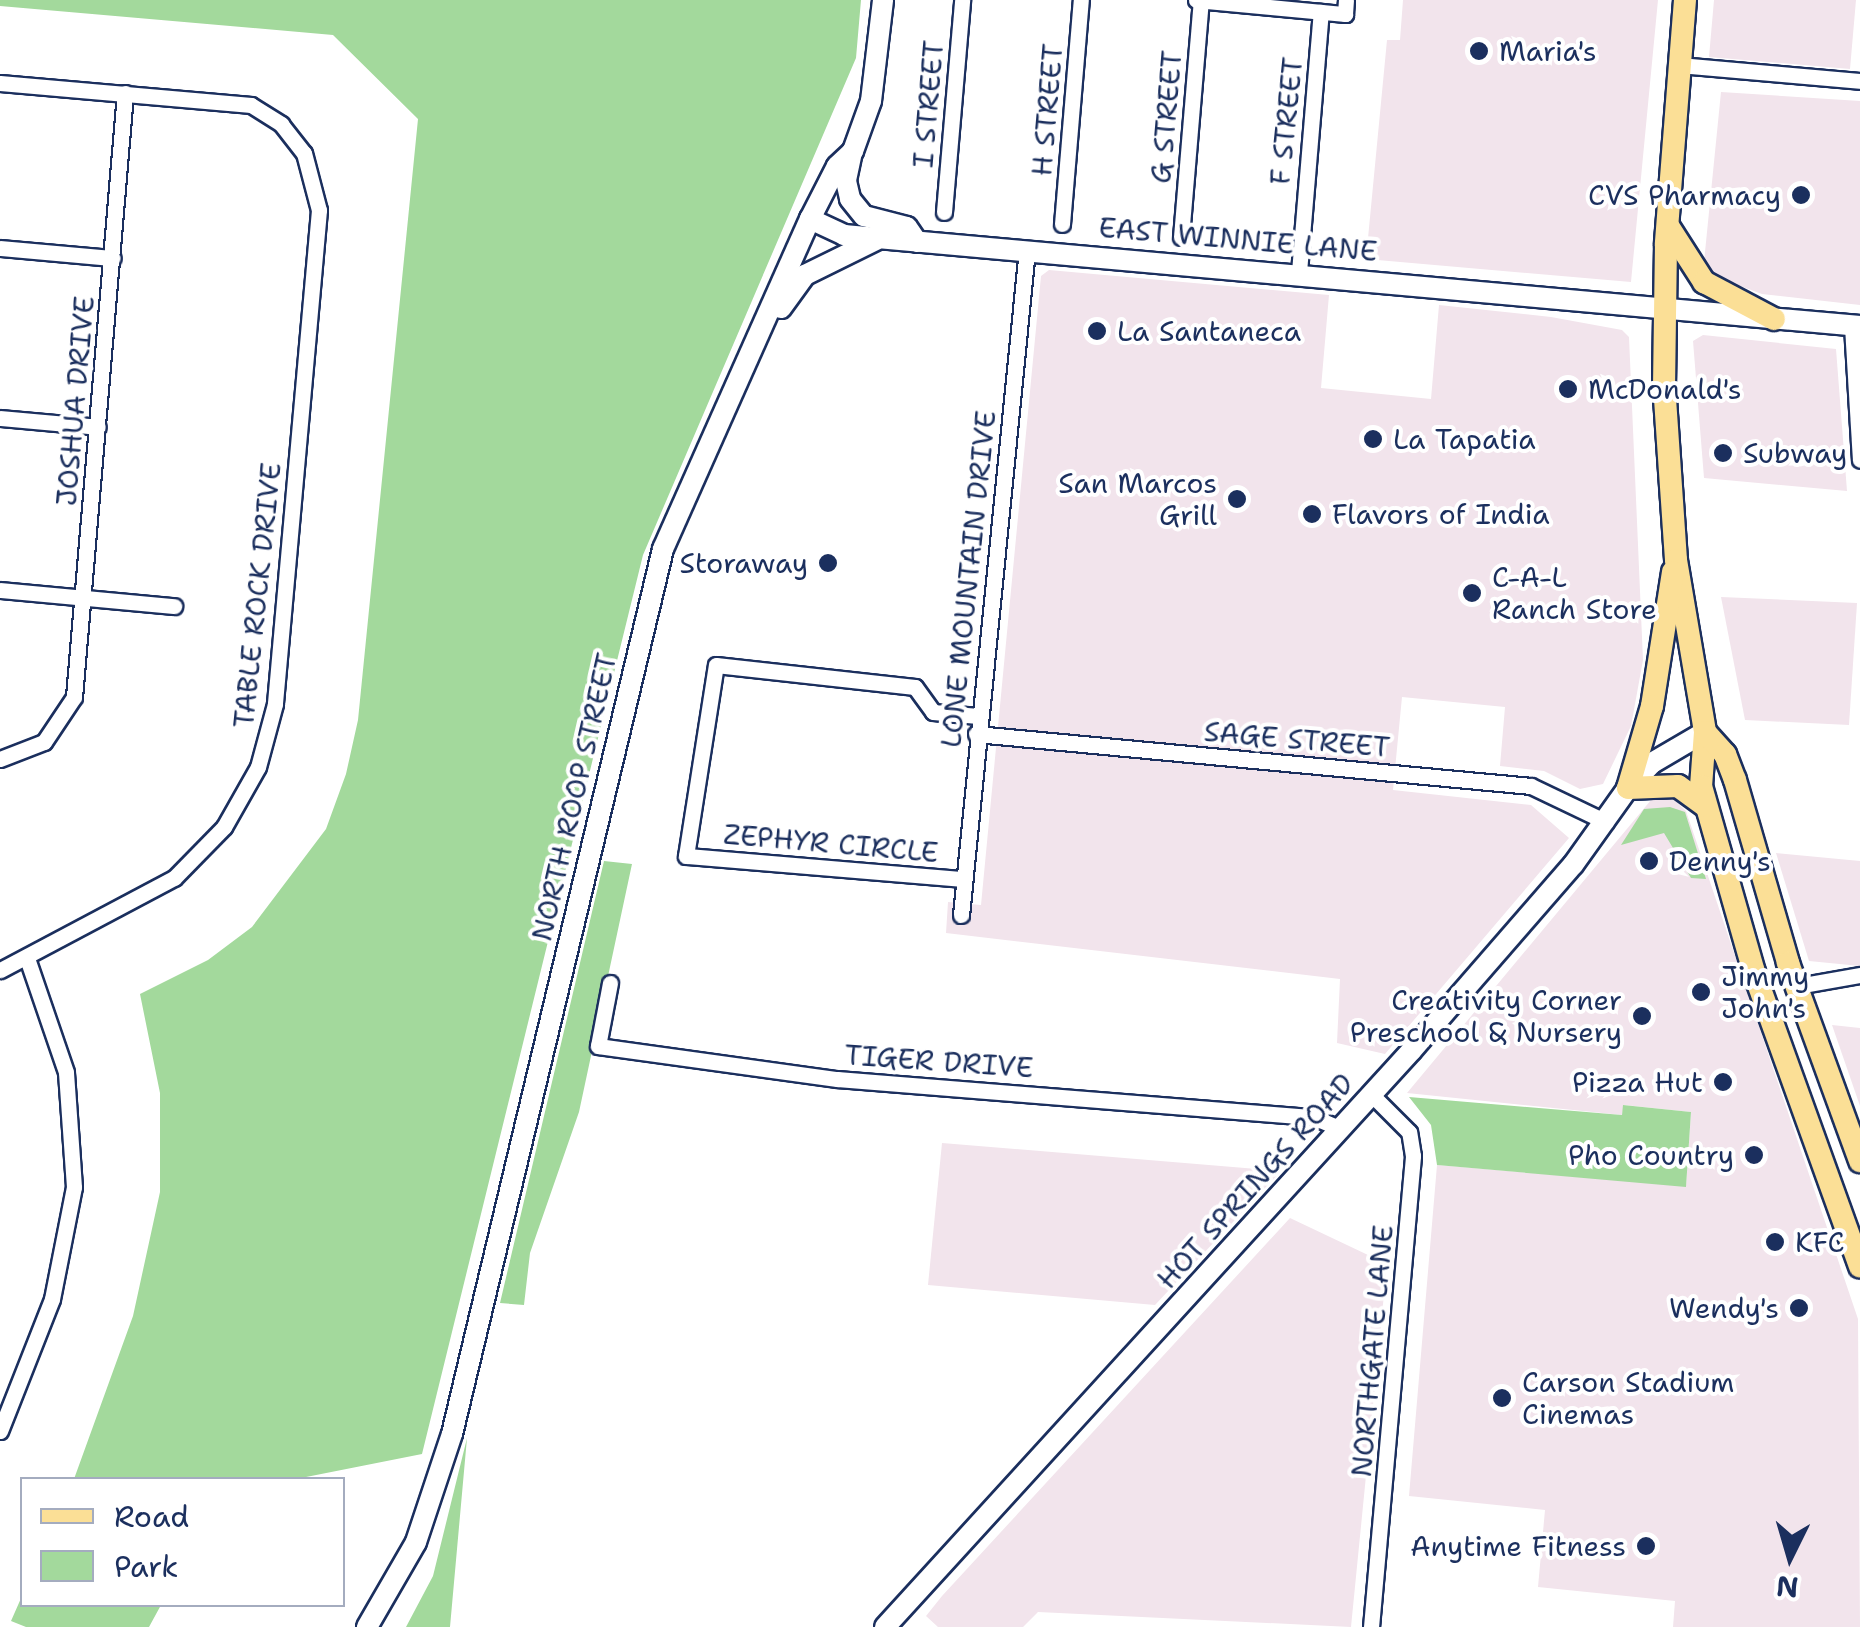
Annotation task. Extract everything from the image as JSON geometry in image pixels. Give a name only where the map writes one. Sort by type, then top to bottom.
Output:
[{"type":"main road","points":[[1685,0],[1663,309],[1676,560],[1705,732],[1698,762],[1706,806],[1744,940],[1860,1268]]},
{"type":"main road","points":[[1667,224],[1704,282],[1774,319]]},
{"type":"main road","points":[[1676,560],[1652,706],[1628,788],[1678,786],[1706,806]]},
{"type":"main road","points":[[1705,732],[1725,754],[1735,780],[1781,939],[1860,1162]]},
{"type":"main road","points":[[1744,940],[1781,939]]},
{"type":"main road","points":[[1815,1141],[1848,1128]]},
{"type":"street","name":"NORTH ROOP STREET","points":[[367,1627],[416,1542],[452,1434],[663,549],[768,326],[810,219],[837,166],[853,151],[872,101],[883,0]]},
{"type":"street","name":"I STREET","points":[[944,212],[962,0]]},
{"type":"street","name":"H STREET","points":[[1062,224],[1081,0]]},
{"type":"street","points":[[1199,0],[1345,14],[1346,0]]},
{"type":"street","name":"G STREET","points":[[1181,237],[1199,0]]},
{"type":"street","name":"F STREET","points":[[1299,272],[1322,12]]},
{"type":"street","points":[[1678,65],[1860,81]]},
{"type":"street","name":"TABLE ROCK DRIVE","points":[[0,83],[232,101],[267,113],[304,153],[319,210],[275,704],[258,767],[224,827],[174,878],[0,970]]},
{"type":"street","name":"JOSHUA DRIVE","points":[[0,760],[44,742],[68,712],[82,598],[126,94]]},
{"type":"street","points":[[853,151],[846,182],[850,200],[864,216],[907,227],[917,242]]},
{"type":"street","name":"EAST WINNIE LANE","points":[[810,219],[844,234],[917,242],[1299,272],[1856,326]]},
{"type":"street","points":[[768,326],[805,275],[881,238]]},
{"type":"street","points":[[0,248],[112,258]]},
{"type":"street","name":"LONE MOUNTAIN DRIVE","points":[[961,915],[1027,249]]},
{"type":"street","points":[[1856,326],[1860,460]]},
{"type":"street","points":[[0,418],[98,427]]},
{"type":"street","points":[[0,590],[174,606]]},
{"type":"street","name":"ZEPHYR CIRCLE","points":[[962,879],[686,856],[716,665],[916,687],[933,712],[978,716]]},
{"type":"street","name":"HOT SPRINGS ROAD","points":[[884,1627],[1371,1094],[1606,822],[1628,788],[1652,763],[1705,732]]},
{"type":"street","name":"SAGE STREET","points":[[976,734],[1531,786],[1606,822]]},
{"type":"street","points":[[0,1430],[52,1300],[74,1186],[66,1072],[27,958]]},
{"type":"street","points":[[1797,986],[1860,975]]},
{"type":"street","name":"TIGER DRIVE","points":[[610,984],[598,1046],[837,1079],[1313,1116],[1339,1128]]},
{"type":"street","name":"NORTHGATE LANE","points":[[1371,1094],[1409,1132],[1413,1156],[1371,1627]]},
{"type":"shaded area","points":[[1403,0],[1658,0],[1631,282],[1366,259],[1387,40],[1400,40]]},
{"type":"shaded area","points":[[1714,0],[1856,0],[1850,69],[1709,57]]},
{"type":"shaded area","points":[[1721,92],[1860,101],[1860,305],[1762,294],[1713,276],[1704,262]]},
{"type":"shaded area","points":[[1049,270],[1329,295],[1321,388],[1431,399],[1439,305],[1551,317],[1622,330],[1629,337],[1643,660],[1631,726],[1603,784],[1580,789],[1544,771],[1500,766],[1505,707],[1402,697],[1393,790],[1531,805],[1569,838],[1385,1054],[1337,1043],[1340,979],[946,933],[948,902],[981,905],[1041,276]]},
{"type":"shaded area","points":[[1703,335],[1836,349],[1847,491],[1704,478],[1693,341]]},
{"type":"shaded area","points":[[1721,597],[1857,603],[1849,725],[1745,720]]},
{"type":"shaded area","points":[[1671,797],[1686,811],[1858,1319],[1860,1627],[1673,1627],[1675,1601],[1538,1587],[1545,1510],[1409,1496],[1437,1165],[1686,1186],[1691,1112],[1624,1105],[1622,1115],[1407,1093],[1651,800]]},
{"type":"shaded area","points":[[1776,853],[1860,861],[1860,966],[1809,961]]},
{"type":"shaded area","points":[[1832,1025],[1860,1028],[1860,1106]]},
{"type":"shaded area","points":[[942,1143],[1281,1171],[1155,1305],[928,1285]]},
{"type":"shaded area","points":[[1290,1218],[1387,1264],[1351,1627],[1038,1612],[1023,1627],[938,1627],[926,1616],[942,1596]]},
{"type":"green space","points":[[0,0],[861,0],[856,58],[643,555],[422,1454],[306,1477],[75,1477],[133,1316],[160,1192],[160,1093],[140,994],[208,960],[252,927],[326,829],[346,774],[358,720],[418,119],[333,35],[0,6]]},
{"type":"green space","points":[[1670,807],[1685,812],[1706,879],[1691,878],[1664,833],[1621,845],[1644,809]]},
{"type":"green space","points":[[604,861],[632,864],[579,1112],[530,1253],[524,1305],[500,1303]]},
{"type":"green space","points":[[1409,1097],[1622,1115],[1623,1105],[1691,1112],[1686,1187],[1437,1165],[1431,1125]]},
{"type":"green space","points":[[467,1438],[450,1627],[406,1627],[433,1576]]},
{"type":"green space","points":[[20,1601],[20,1607],[160,1607],[149,1627],[26,1627],[11,1621]]},
{"type":"place","name":"Maria's","points":[[1479,51]]},
{"type":"place","name":"CVS Pharmacy","points":[[1801,195]]},
{"type":"place","name":"La Santaneca","points":[[1097,331]]},
{"type":"place","name":"McDonald's","points":[[1568,389]]},
{"type":"place","name":"La Tapatia","points":[[1373,439]]},
{"type":"place","name":"Subway","points":[[1723,453]]},
{"type":"place","name":"San Marcos Grill","points":[[1237,499]]},
{"type":"place","name":"Flavors of India","points":[[1312,514]]},
{"type":"place","name":"Storaway","points":[[828,563]]},
{"type":"place","name":"C-A-L Ranch Store","points":[[1472,593]]},
{"type":"place","name":"Denny's","points":[[1649,861]]},
{"type":"place","name":"Jimmy John's","points":[[1701,992]]},
{"type":"place","name":"Creativity Corner Preschool & Nursery","points":[[1642,1016]]},
{"type":"place","name":"Pizza Hut","points":[[1723,1082]]},
{"type":"place","name":"Pho Country","points":[[1754,1155]]},
{"type":"place","name":"KFC","points":[[1775,1242]]},
{"type":"place","name":"Wendy's","points":[[1799,1308]]},
{"type":"place","name":"Carson Stadium Cinemas","points":[[1502,1398]]},
{"type":"place","name":"Anytime Fitness","points":[[1646,1546]]}]
